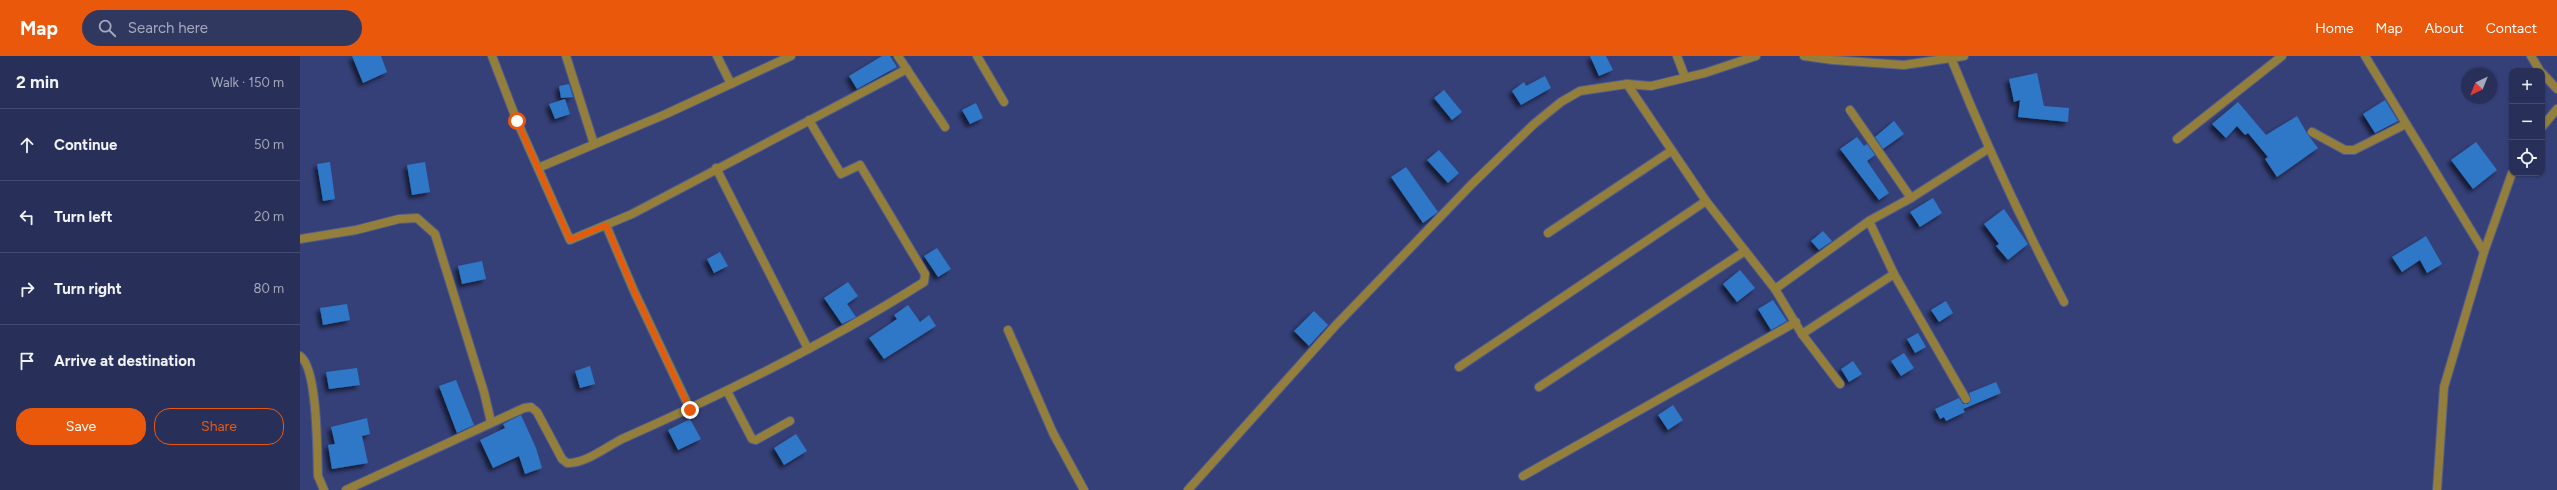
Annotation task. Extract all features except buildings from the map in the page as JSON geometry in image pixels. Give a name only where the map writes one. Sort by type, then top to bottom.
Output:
[{"type":"street","points":[[492,56],[538,168],[570,240],[632,214],[716,168],[907,69]]},
{"type":"street","points":[[566,56],[594,144]]},
{"type":"street","points":[[717,56],[731,84]]},
{"type":"street","points":[[538,168],[731,84],[791,56]]},
{"type":"street","points":[[898,56],[945,127]]},
{"type":"street","points":[[978,56],[1004,102]]},
{"type":"street","points":[[1677,56],[1685,77]]},
{"type":"street","points":[[1188,490],[1336,325],[1534,124],[1561,102],[1580,91],[1626,84],[1651,86],[1756,56]]},
{"type":"street","points":[[1804,56],[1904,65],[1964,56]]},
{"type":"street","points":[[2177,139],[2282,56]]},
{"type":"street","points":[[2365,56],[2484,252]]},
{"type":"street","points":[[2530,56],[2538,68]]},
{"type":"street","points":[[1950,58],[1988,149],[2016,210],[2064,302]]},
{"type":"street","points":[[2545,76],[2557,89]]},
{"type":"street","points":[[1626,84],[1671,151],[1706,200],[1775,289],[1802,334],[1840,384]]},
{"type":"street","points":[[2545,123],[2557,109]]},
{"type":"street","points":[[1850,110],[1911,198]]},
{"type":"street","points":[[346,490],[491,422],[524,408],[531,407],[541,418],[562,459],[567,463],[574,463],[690,410],[727,391],[866,319],[924,282],[925,274],[860,165],[841,174],[809,120]]},
{"type":"street","points":[[2312,132],[2345,150],[2354,150],[2406,124]]},
{"type":"street","points":[[1775,289],[1869,221],[1911,198],[1988,149]]},
{"type":"street","points":[[1548,233],[1671,151]]},
{"type":"street","points":[[716,168],[808,349]]},
{"type":"street","points":[[2437,490],[2444,387],[2484,252],[2511,176]]},
{"type":"street","points":[[1459,367],[1706,200]]},
{"type":"street","points":[[300,239],[356,230],[399,219],[417,218],[428,226],[435,234],[484,392],[491,422]]},
{"type":"street","points":[[1869,221],[1894,274],[1966,399]]},
{"type":"street","points":[[606,225],[634,291],[690,410]]},
{"type":"street","points":[[1538,387],[1745,251]]},
{"type":"street","points":[[1802,334],[1894,274]]},
{"type":"street","points":[[1523,476],[1796,322]]},
{"type":"street","points":[[1008,330],[1053,433],[1084,490]]},
{"type":"street","points":[[300,356],[306,362],[312,380],[318,476],[324,490]]},
{"type":"street","points":[[727,391],[752,439],[756,440],[790,421]]},
{"type":"route","points":[[517,121],[570,240],[606,225],[634,291],[690,410]]}]
